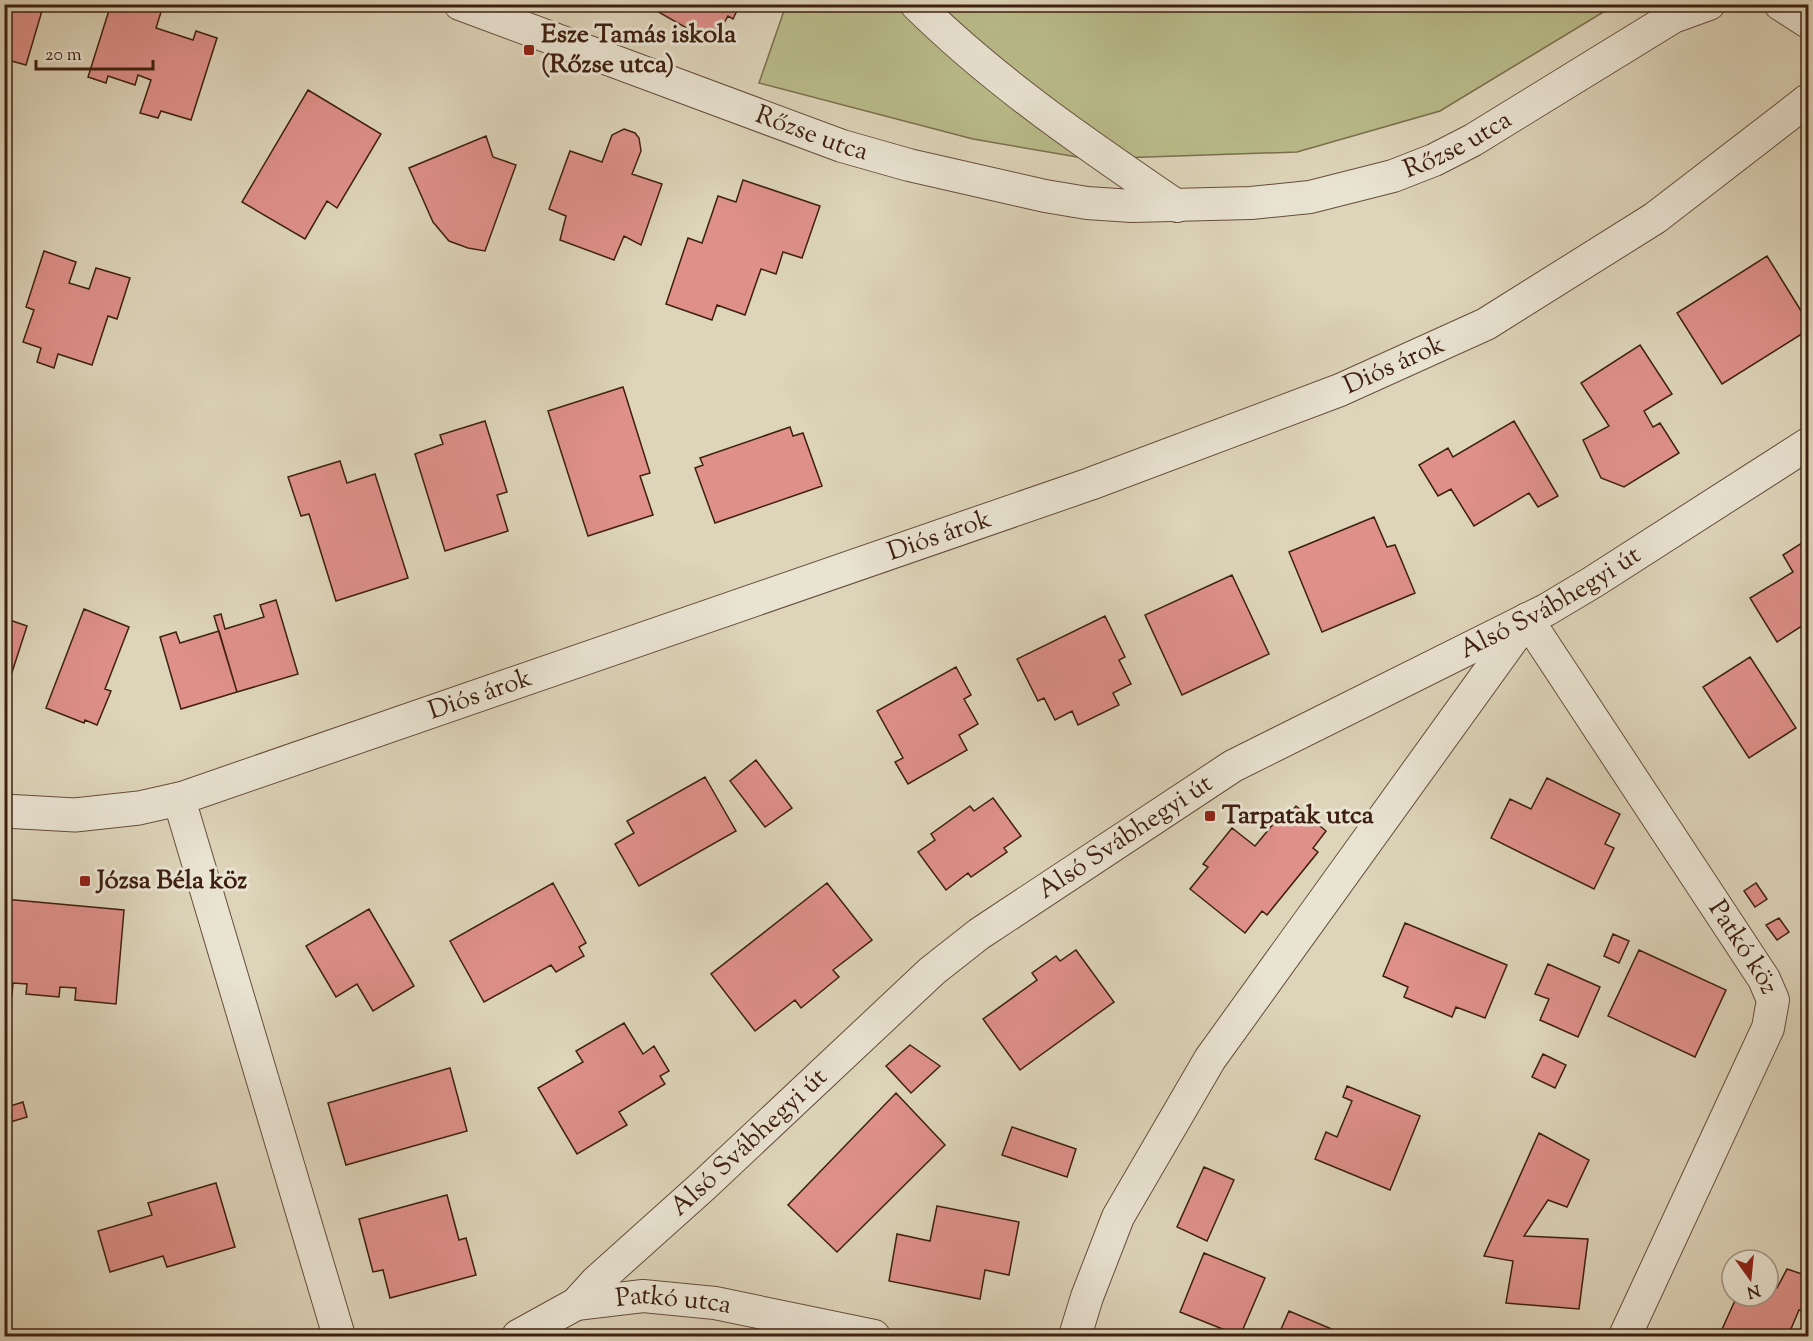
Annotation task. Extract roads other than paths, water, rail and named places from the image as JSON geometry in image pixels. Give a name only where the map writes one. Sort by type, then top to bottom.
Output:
[{"type":"street","name":"Rőzse utca","points":[[460,4],[842,146],[909,165],[1044,196],[1087,203],[1177,206],[1251,203],[1310,197],[1358,186],[1424,164],[1473,140],[1673,17],[1709,4]]},
{"type":"street","points":[[916,4],[944,32],[1006,84],[1077,138],[1177,206]]},
{"type":"street","points":[[1780,4],[1809,22]]},
{"type":"street","name":"Diós árok","points":[[4,811],[75,815],[139,808],[179,798],[1090,484],[1340,390],[1486,324],[1655,218],[1809,100]]},
{"type":"street","name":"Alsó Svábhegyi út","points":[[518,1336],[576,1304],[596,1282],[703,1186],[932,970],[980,934],[1233,766],[1527,619],[1593,582],[1809,444]]},
{"type":"street","points":[[1075,1336],[1087,1297],[1118,1217],[1210,1059],[1527,619]]},
{"type":"street","name":"Patkó köz","points":[[1527,619],[1764,979],[1773,1000],[1768,1029],[1625,1336]]},
{"type":"street","points":[[179,798],[339,1336]]},
{"type":"street","name":"Patkó utca","points":[[576,1304],[643,1296],[715,1303],[874,1336]]},
{"type":"place","name":"Esze Tamás iskola (Rőzse utca)","points":[[529,50]]},
{"type":"place","name":"Tarpatak utca","points":[[1210,816]]},
{"type":"place","name":"Józsa Béla köz","points":[[85,881]]}]
